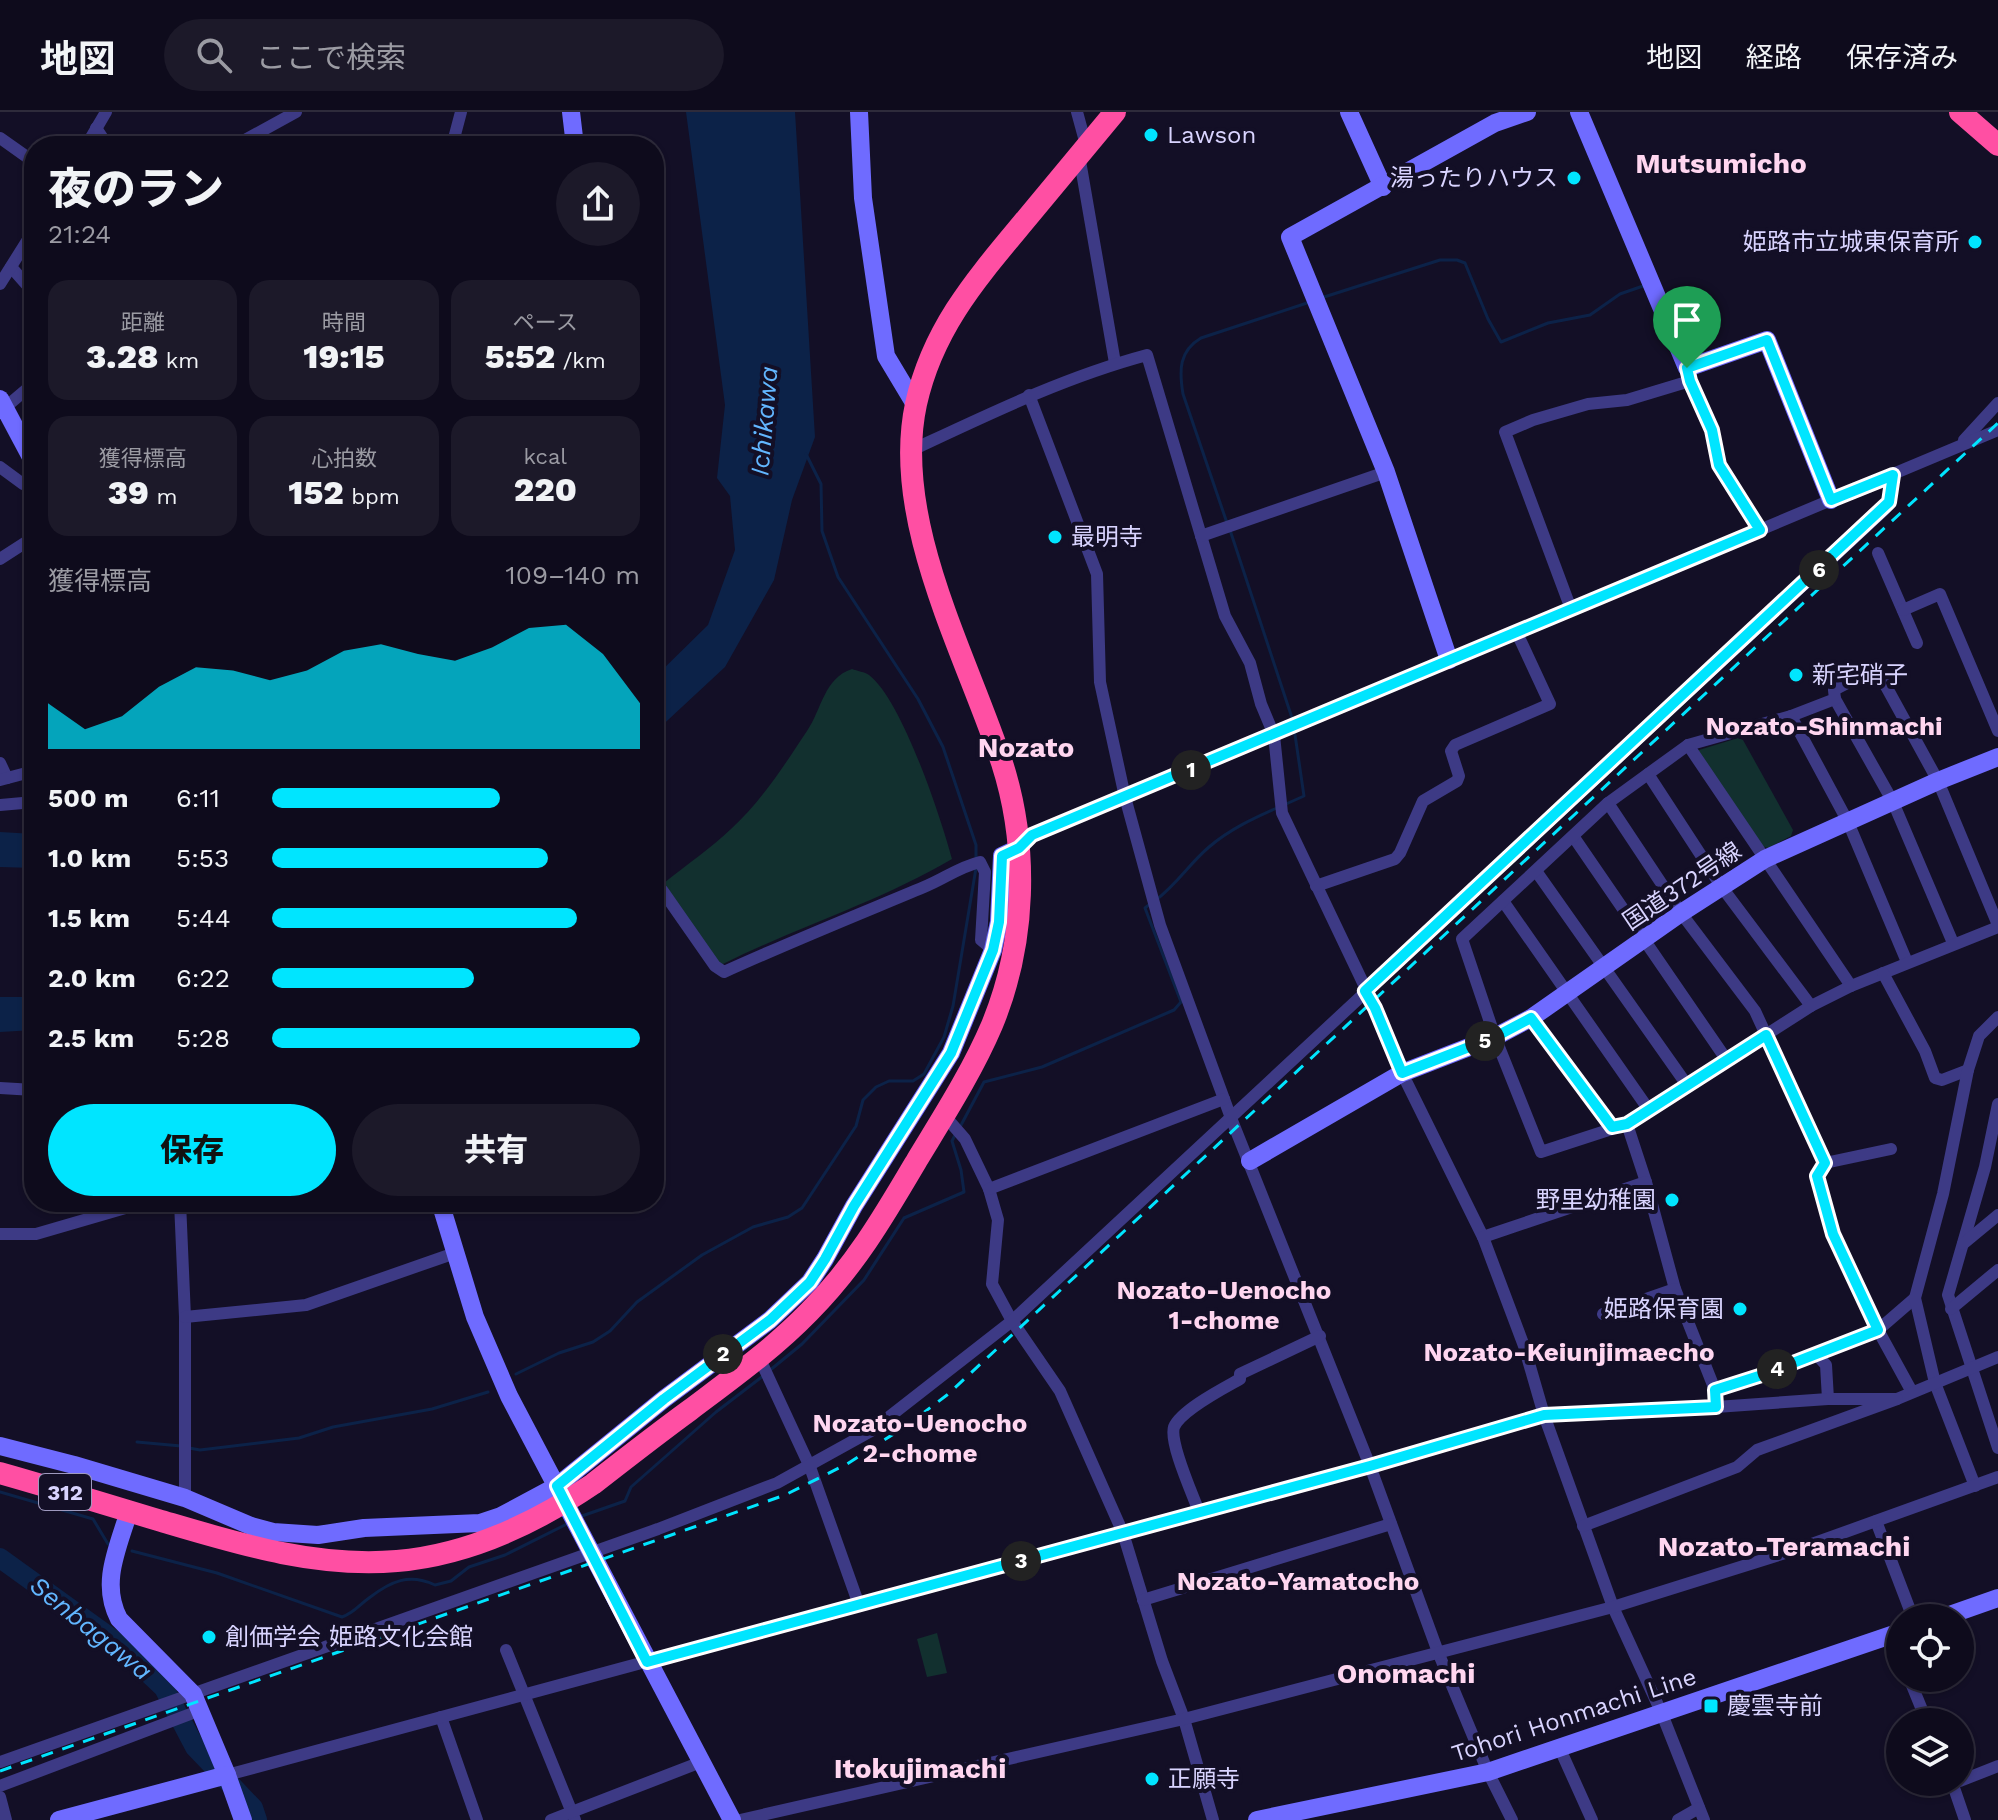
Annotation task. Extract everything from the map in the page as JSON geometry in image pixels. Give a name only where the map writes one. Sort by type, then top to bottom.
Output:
[{"type":"highway","name":"312","points":[[0,1473],[239,1544],[301,1557],[358,1562],[398,1561],[449,1551],[506,1534],[759,1357],[841,1279],[864,1249],[944,1115],[991,1028],[1013,955],[1019,915],[1018,825],[1003,767],[917,522],[912,488],[916,406],[933,350],[963,295],[1115,112]]},
{"type":"highway","points":[[1960,112],[1998,145]]},
{"type":"street","points":[[92,136],[106,112]]},
{"type":"street","points":[[252,136],[296,112]]},
{"type":"street","points":[[455,136],[461,112]]},
{"type":"street","points":[[571,112],[574,136]]},
{"type":"street","points":[[859,112],[863,198],[886,356],[916,406]]},
{"type":"street","points":[[1077,112],[1115,363]]},
{"type":"street","points":[[1349,112],[1383,187]]},
{"type":"street","points":[[1449,660],[1386,472],[1290,237],[1495,123],[1527,112]]},
{"type":"street","points":[[1579,112],[1712,430],[1719,465],[1760,530]]},
{"type":"street","points":[[96,128],[101,136]]},
{"type":"street","points":[[0,138],[24,155]]},
{"type":"street","points":[[0,284],[24,246]]},
{"type":"street","points":[[11,267],[24,282]]},
{"type":"street","points":[[1571,609],[1505,432],[1533,420],[1574,408],[1627,400],[1767,340],[1831,500]]},
{"type":"street","points":[[912,450],[1029,395],[1115,363],[1147,355],[1225,616],[1250,663],[1261,704],[1274,735],[1282,813],[1375,1008],[1402,1073],[1483,1237],[1524,1346],[1544,1415],[1613,1607],[1662,1714],[1702,1814],[1678,1820]]},
{"type":"street","points":[[24,390],[1,406],[24,446]]},
{"type":"street","points":[[1029,395],[1097,574],[1098,667],[1125,797],[1160,925],[1231,1118],[1370,1466],[1438,1652],[1488,1772],[1512,1820]]},
{"type":"street","points":[[1962,443],[1998,403]]},
{"type":"street","points":[[0,1446],[185,1498],[273,1532],[318,1535],[364,1528],[480,1523],[562,1494],[664,1399],[770,1320],[810,1282],[951,1053],[993,950],[999,922],[1002,856],[1019,848],[1032,835],[1998,430]]},
{"type":"street","points":[[0,467],[24,484]]},
{"type":"street","points":[[1201,536],[1386,472]]},
{"type":"street","points":[[0,1786],[168,1723],[194,1706],[777,1483],[871,1431],[1012,1321],[1885,509],[1893,475]]},
{"type":"street","points":[[0,559],[24,543]]},
{"type":"street","points":[[1878,553],[1917,643]]},
{"type":"street","points":[[1903,610],[1940,594],[1998,731]]},
{"type":"street","points":[[1316,886],[1395,859],[1423,801],[1457,781],[1459,776],[1451,751],[1455,745],[1550,704],[1517,633]]},
{"type":"street","points":[[1835,699],[1791,716],[1688,745],[1608,803],[1462,939],[1495,1037],[1541,1152],[1627,1124],[1811,1006],[1907,962],[1998,926],[1996,910],[1938,781],[1876,668],[1834,690],[1835,699],[1893,802],[1953,943]]},
{"type":"street","points":[[1791,716],[1848,822],[1907,962]]},
{"type":"street","points":[[1688,745],[1851,986]]},
{"type":"street","name":"国道372号線","points":[[1250,1161],[1402,1073],[1495,1037],[1531,1018],[1681,913],[1765,859],[1998,757]]},
{"type":"street","points":[[0,763],[4,779],[24,774]]},
{"type":"street","points":[[1648,774],[1721,886],[1811,1006]]},
{"type":"street","points":[[0,805],[24,803]]},
{"type":"street","points":[[1608,803],[1681,913],[1755,1011],[1825,1163]]},
{"type":"street","points":[[1573,836],[1726,1059]]},
{"type":"street","points":[[664,893],[715,966],[724,972],[821,928],[928,886],[962,866],[980,862],[985,872],[981,940],[993,950]]},
{"type":"street","points":[[1536,871],[1687,1085]]},
{"type":"street","points":[[1503,901],[1649,1110]]},
{"type":"street","points":[[1883,973],[1925,1051],[1935,1078],[1942,1080],[1968,1070]]},
{"type":"street","points":[[1975,1486],[1935,1383],[1915,1298],[1943,1194],[1968,1070],[1979,1036],[1998,1017]]},
{"type":"street","points":[[1531,1018],[1612,1127]]},
{"type":"street","points":[[0,1088],[24,1089]]},
{"type":"street","points":[[989,1189],[1224,1099]]},
{"type":"street","points":[[1998,1104],[1985,1167],[1948,1295],[1998,1448]]},
{"type":"street","points":[[944,1115],[965,1139],[989,1189],[998,1220],[992,1284],[1012,1321],[1060,1391],[1123,1533],[1162,1661],[1184,1719],[1213,1820]]},
{"type":"street","points":[[1627,1124],[1675,1289],[1715,1390],[1716,1407]]},
{"type":"street","points":[[1891,1149],[1825,1163],[1817,1176],[1833,1234],[1878,1330],[1912,1392]]},
{"type":"street","points":[[1985,1167],[1998,1156]]},
{"type":"street","points":[[1483,1237],[1646,1182]]},
{"type":"street","points":[[0,1234],[36,1234],[112,1212]]},
{"type":"street","points":[[180,1212],[185,1317],[185,1498]]},
{"type":"street","points":[[443,1212],[475,1317],[509,1396],[732,1820]]},
{"type":"street","points":[[1963,1244],[1998,1215]]},
{"type":"street","points":[[185,1317],[306,1305],[455,1253]]},
{"type":"street","points":[[1951,1309],[1998,1270]]},
{"type":"street","points":[[1603,1314],[1675,1289]]},
{"type":"street","points":[[1715,1390],[1878,1330],[1915,1298]]},
{"type":"street","points":[[1199,1512],[1178,1454],[1175,1425],[1187,1412],[1240,1379],[1240,1374],[1320,1336]]},
{"type":"street","points":[[1816,1354],[1826,1365],[1828,1399]]},
{"type":"street","points":[[759,1357],[810,1467],[859,1605]]},
{"type":"street","points":[[1583,1526],[1737,1467],[1757,1450],[1897,1399],[1998,1357]]},
{"type":"street","points":[[59,1820],[1370,1466],[1544,1415],[1828,1399],[1897,1399]]},
{"type":"street","points":[[740,1820],[1184,1719],[1613,1607],[1798,1549],[1998,1477]]},
{"type":"street","points":[[129,1511],[109,1588],[111,1605],[119,1619],[194,1706],[227,1775],[243,1820]]},
{"type":"street","points":[[1876,1521],[1908,1604]]},
{"type":"street","points":[[1143,1600],[1391,1524]]},
{"type":"street","points":[[1974,1606],[1998,1598]]},
{"type":"street","name":"Tohori Honmachi Line","points":[[1257,1820],[1488,1772],[1886,1636]]},
{"type":"street","points":[[506,1650],[573,1816]]},
{"type":"street","points":[[0,1762],[157,1706],[194,1706]]},
{"type":"street","points":[[441,1717],[477,1820]]},
{"type":"street","points":[[1560,1749],[1592,1820]]},
{"type":"street","points":[[551,1820],[573,1816],[701,1762]]},
{"type":"street","points":[[1974,1775],[1998,1766]]},
{"type":"street","points":[[1959,1796],[1965,1820]]},
{"type":"street","points":[[0,1797],[6,1820]]},
{"type":"green space","points":[[852,669],[869,675],[882,688],[907,733],[952,859],[868,901],[723,964],[718,963],[664,883],[723,836],[752,807],[807,731],[829,687],[835,679]]},
{"type":"green space","points":[[1738,738],[1743,740],[1793,830],[1791,836],[1768,848],[1761,846],[1697,755],[1699,750]]},
{"type":"green space","points":[[937,1633],[947,1673],[927,1677],[917,1639]]},
{"type":"water","name":"Ichikawa","points":[[686,112],[795,112],[815,437],[792,500],[774,580],[725,667],[664,724],[664,668],[708,625],[735,550],[730,496],[717,478],[725,405]]},
{"type":"water","points":[[0,832],[24,833],[24,868],[0,867]]},
{"type":"water","points":[[0,997],[24,997],[24,1031],[0,1032]]},
{"type":"waterway","points":[[1321,298],[1440,260],[1457,260],[1465,263],[1501,342],[1548,323],[1590,315],[1620,294],[1643,286]]},
{"type":"waterway","points":[[1227,523],[1183,394],[1182,362],[1188,349],[1201,338],[1310,302]]},
{"type":"waterway","points":[[806,454],[821,484],[822,531],[838,577],[918,699],[943,747],[976,845],[976,860]]},
{"type":"waterway","points":[[1230,530],[1293,721]]},
{"type":"waterway","points":[[1286,804],[1304,796],[1294,728]]},
{"type":"waterway","points":[[1156,900],[1217,841],[1242,824],[1279,807]]},
{"type":"waterway","points":[[516,1374],[559,1353],[593,1342],[610,1331],[637,1302],[702,1255],[753,1227],[788,1217],[802,1208],[856,1126],[863,1100],[876,1087],[889,1081],[913,1081],[924,1074],[944,1037],[953,1006],[976,868]]},
{"type":"waterway","points":[[960,1127],[984,1082],[1042,1067],[1174,1010],[1181,1002],[1145,908],[1150,904]]},
{"type":"waterway","points":[[769,1371],[802,1344],[864,1280],[904,1218],[964,1192],[952,1141],[956,1133]]},
{"type":"waterway","points":[[579,1517],[625,1501],[631,1487],[716,1412],[763,1376]]},
{"type":"waterway","points":[[189,1448],[200,1450],[299,1438],[333,1427],[432,1409],[488,1392]]},
{"type":"waterway","points":[[137,1442],[181,1446]]},
{"type":"waterway","points":[[0,1492],[93,1519],[108,1544]]},
{"type":"waterway","points":[[132,1551],[217,1573],[342,1617],[393,1583],[408,1579],[435,1585],[451,1581],[469,1567],[505,1555],[569,1523]]},
{"type":"waterway","name":"Senbagawa","points":[[0,1558],[111,1638],[164,1688],[195,1747],[253,1808],[257,1820]]},
{"type":"railway","points":[[0,1771],[785,1495],[847,1464],[906,1426],[947,1395],[1998,423]]},
{"type":"place","name":"Lawson","points":[[1151,135]]},
{"type":"place","name":"湯ったりハウス","points":[[1574,178]]},
{"type":"place","name":"姫路市立城東保育所","points":[[1975,242]]},
{"type":"place","name":"最明寺","points":[[1055,537]]},
{"type":"place","name":"新宅硝子","points":[[1796,675]]},
{"type":"place","name":"野里幼稚園","points":[[1672,1200]]},
{"type":"place","name":"姫路保育園","points":[[1740,1309]]},
{"type":"place","name":"創価学会 姫路文化会館","points":[[209,1637]]},
{"type":"place","name":"慶雲寺前","points":[[1711,1706]]},
{"type":"place","name":"正願寺","points":[[1152,1779]]},
{"type":"district","name":"Mutsumicho","points":[[1721,163]]},
{"type":"district","name":"Nozato-Shinmachi","points":[[1824,726]]},
{"type":"district","name":"Nozato","points":[[1026,747]]},
{"type":"district","name":"Nozato-Uenocho 1-chome","points":[[1224,1305]]},
{"type":"district","name":"Nozato-Keiunjimaecho","points":[[1569,1352]]},
{"type":"district","name":"Nozato-Uenocho 2-chome","points":[[920,1438]]},
{"type":"district","name":"Nozato-Teramachi","points":[[1784,1546]]},
{"type":"district","name":"Nozato-Yamatocho","points":[[1298,1581]]},
{"type":"district","name":"Onomachi","points":[[1406,1673]]},
{"type":"district","name":"Itokujimachi","points":[[920,1768]]},
{"type":"route","points":[[1767,340],[1831,500],[1893,475],[1889,502],[1365,991],[1402,1073],[1495,1037],[1531,1018],[1612,1127],[1627,1124],[1766,1035],[1825,1163],[1817,1176],[1833,1234],[1878,1330],[1715,1390],[1716,1407],[1544,1415],[1370,1466],[647,1662],[557,1486],[664,1399],[770,1320],[810,1282],[951,1053],[993,950],[999,922],[1002,856],[1019,848],[1032,835],[1760,530],[1719,465],[1712,430],[1687,368],[1767,340]]}]
